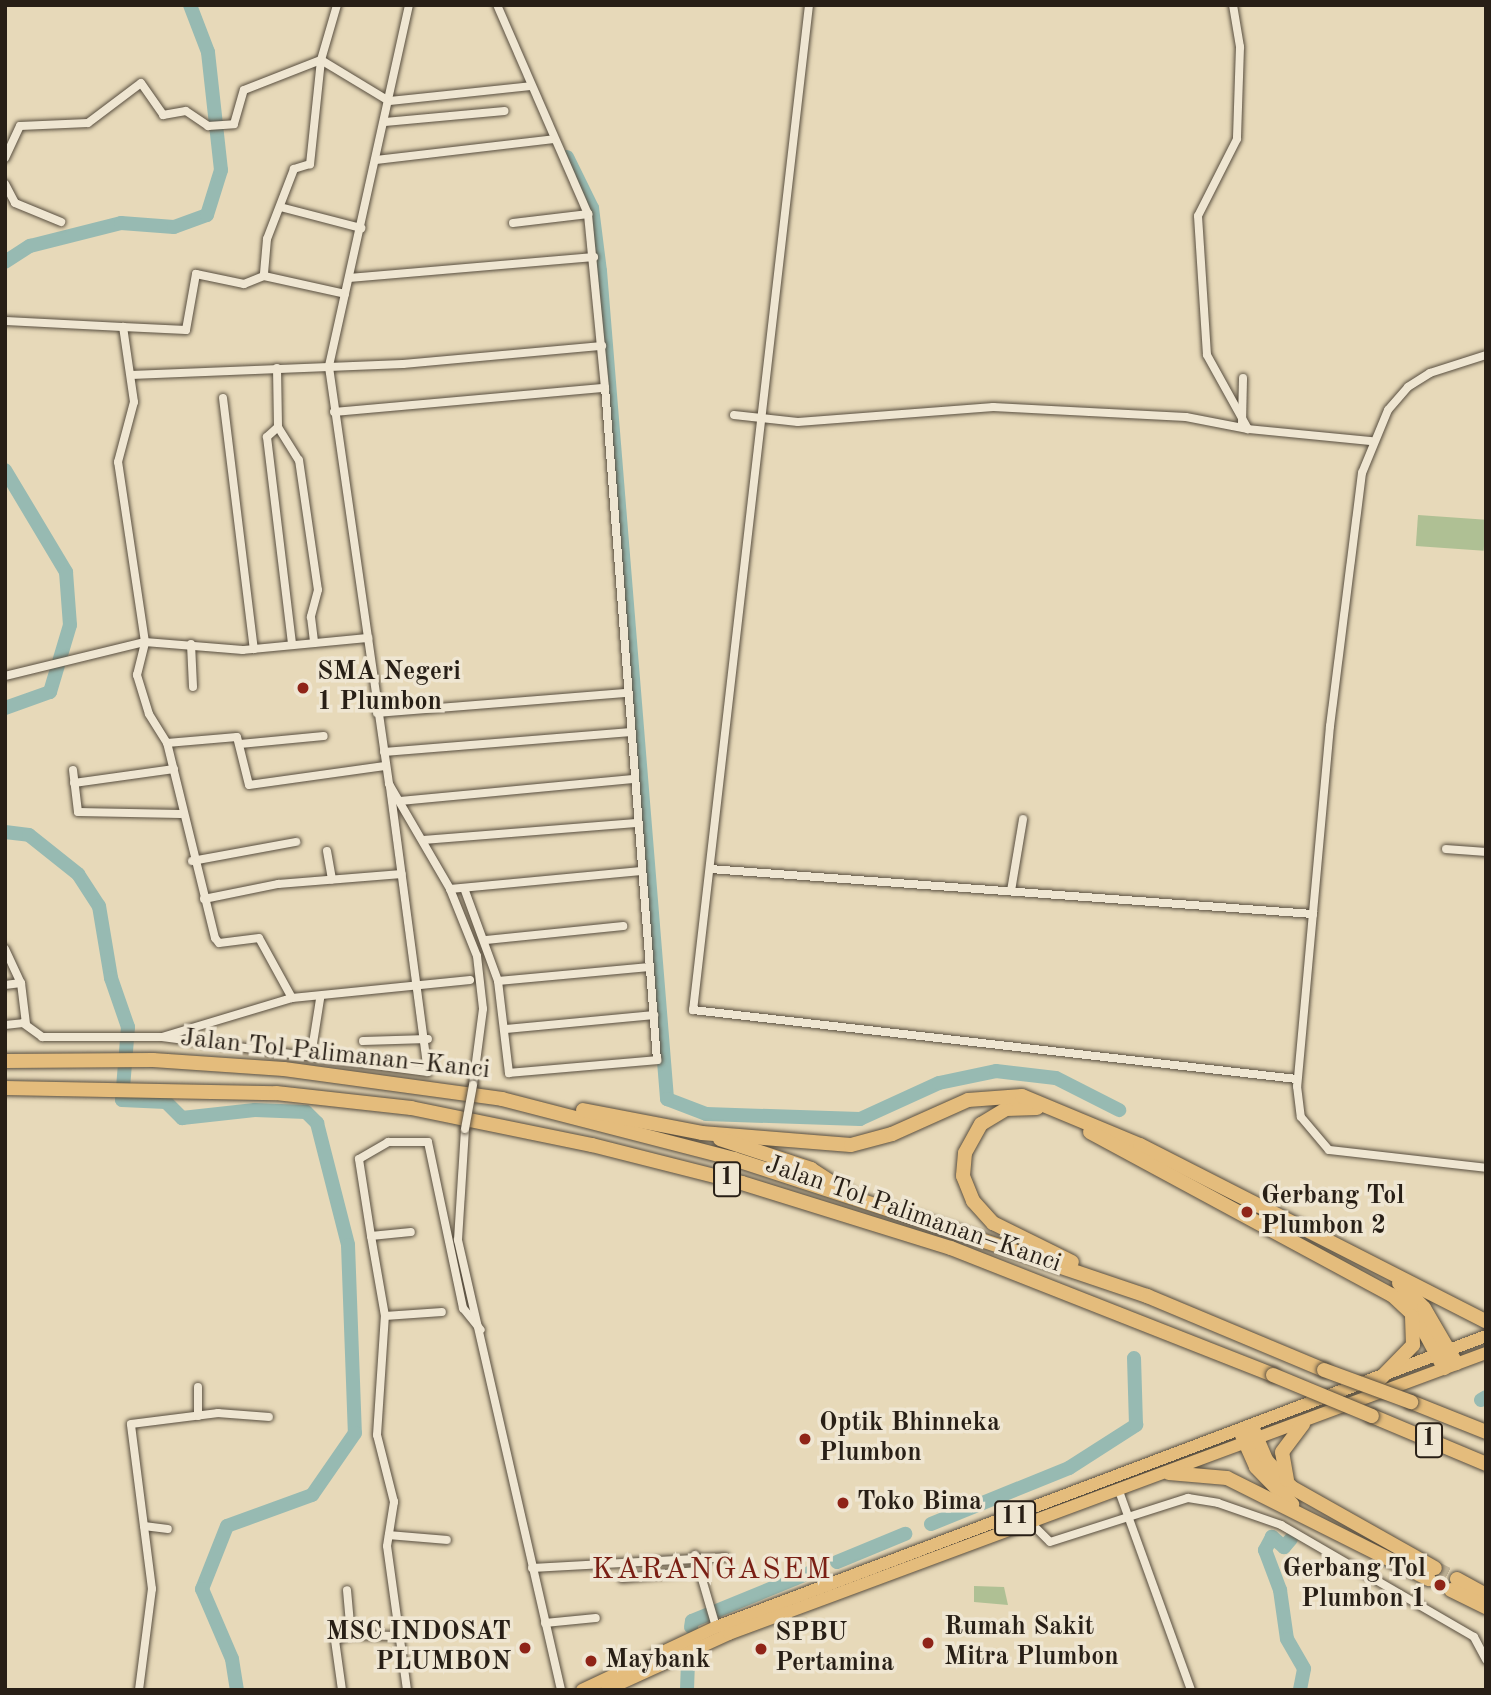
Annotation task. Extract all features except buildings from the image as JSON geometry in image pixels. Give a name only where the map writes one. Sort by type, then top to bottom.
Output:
[{"type":"highway","name":"Jalan Tol Palimanan–Kanci","points":[[5,1061],[153,1060],[284,1069],[502,1099],[734,1159],[1147,1296],[1324,1370],[1486,1432]]},
{"type":"highway","name":"Jalan Tol Palimanan–Kanci","points":[[5,1088],[154,1087],[411,1108],[683,1167],[951,1248],[1273,1375],[1486,1464]]},
{"type":"highway","points":[[502,1099],[702,1133],[851,1145],[892,1134],[968,1100],[1022,1097],[1140,1145],[1486,1321]]},
{"type":"highway","points":[[1147,1296],[1016,1238],[978,1208],[962,1165],[981,1124],[1018,1106],[1056,1114],[1370,1281],[1410,1310],[1447,1359]]},
{"type":"highway","points":[[702,1133],[810,1169],[863,1203]]},
{"type":"highway","points":[[1385,1270],[1424,1308],[1447,1359]]},
{"type":"highway","points":[[1379,1380],[1413,1345],[1410,1310]]},
{"type":"highway","name":"11","points":[[606,1690],[759,1617],[1249,1436],[1304,1424],[1447,1359],[1486,1336]]},
{"type":"highway","name":"11","points":[[795,1604],[1032,1524],[1168,1473],[1379,1380],[1447,1359],[1486,1353]]},
{"type":"highway","points":[[1291,1487],[1282,1452],[1304,1424]]},
{"type":"highway","points":[[1168,1473],[1227,1478],[1432,1574],[1291,1487],[1249,1436]]},
{"type":"highway","points":[[1249,1436],[1272,1487],[1301,1512]]},
{"type":"highway","points":[[1486,1595],[1454,1585],[1486,1607]]},
{"type":"highway","name":"11","points":[[582,1690],[713,1617],[759,1617]]},
{"type":"street","points":[[264,276],[268,239],[284,208],[294,169],[310,164],[321,60],[337,5]]},
{"type":"street","points":[[5,949],[21,983],[26,1024],[39,1037],[162,1037],[425,1072],[432,1066],[377,713],[330,367],[409,5]]},
{"type":"street","points":[[464,888],[486,940],[498,981],[506,1029],[508,1070],[519,1076],[654,1062],[654,1015],[635,824],[631,732],[602,346],[588,214],[497,5]]},
{"type":"street","points":[[809,5],[764,418],[693,1010],[1297,1079]]},
{"type":"street","points":[[1233,5],[1240,47],[1237,139],[1198,216],[1199,278],[1207,355],[1245,426]]},
{"type":"street","points":[[321,60],[389,102],[531,86]]},
{"type":"street","points":[[5,158],[16,128],[88,123],[141,83],[161,114],[186,111],[210,126],[230,124],[244,90],[321,60]]},
{"type":"street","points":[[385,122],[503,111]]},
{"type":"street","points":[[376,160],[554,139]]},
{"type":"street","points":[[5,184],[15,203],[61,222]]},
{"type":"street","points":[[284,208],[361,228]]},
{"type":"street","points":[[513,223],[588,214]]},
{"type":"street","points":[[349,278],[594,257]]},
{"type":"street","points":[[5,321],[186,330],[196,274],[244,284],[264,276],[345,294]]},
{"type":"street","points":[[123,327],[134,402],[118,462],[145,642],[137,678],[167,743],[192,861],[218,942],[258,938],[292,998]]},
{"type":"street","points":[[131,375],[330,367],[602,346]]},
{"type":"street","points":[[1486,355],[1430,373],[1408,387],[1371,441],[1362,473],[1331,714],[1297,1079],[1301,1117],[1329,1150],[1486,1168]]},
{"type":"street","points":[[277,368],[278,428],[299,460],[318,590],[310,621],[314,643]]},
{"type":"street","points":[[1243,378],[1245,426]]},
{"type":"street","points":[[334,412],[605,388]]},
{"type":"street","points":[[223,398],[254,649]]},
{"type":"street","points":[[734,415],[798,422],[993,407],[1186,417],[1371,441]]},
{"type":"street","points":[[278,428],[266,434],[292,645]]},
{"type":"street","points":[[5,676],[145,642],[254,649],[368,638]]},
{"type":"street","points":[[191,644],[193,687]]},
{"type":"street","points":[[377,713],[626,693]]},
{"type":"street","points":[[384,752],[631,732]]},
{"type":"street","points":[[167,743],[236,736],[249,785],[385,766]]},
{"type":"street","points":[[240,744],[324,736]]},
{"type":"street","points":[[74,783],[174,769]]},
{"type":"street","points":[[73,771],[79,813],[181,814]]},
{"type":"street","points":[[400,801],[633,779]]},
{"type":"street","points":[[389,784],[424,840],[469,929],[482,986],[473,1085],[465,1129],[458,1240],[481,1330],[561,1690]]},
{"type":"street","points":[[1011,891],[1023,819]]},
{"type":"street","points":[[424,840],[635,824]]},
{"type":"street","points":[[192,861],[296,842]]},
{"type":"street","points":[[1446,849],[1486,852]]},
{"type":"street","points":[[327,851],[332,880]]},
{"type":"street","points":[[710,869],[1313,914]]},
{"type":"street","points":[[450,889],[641,871]]},
{"type":"street","points":[[204,899],[332,880],[402,874]]},
{"type":"street","points":[[486,940],[623,926]]},
{"type":"street","points":[[498,981],[649,967]]},
{"type":"street","points":[[162,1037],[292,998],[320,999],[470,980]]},
{"type":"street","points":[[5,985],[21,983]]},
{"type":"street","points":[[310,1056],[320,999]]},
{"type":"street","points":[[506,1029],[654,1015]]},
{"type":"street","points":[[5,1025],[26,1024]]},
{"type":"street","points":[[363,1041],[428,1039]]},
{"type":"street","points":[[407,1690],[396,1636],[388,1535],[394,1502],[377,1426],[385,1316],[359,1159],[388,1142],[428,1142],[463,1308],[481,1330]]},
{"type":"street","points":[[371,1236],[411,1232]]},
{"type":"street","points":[[385,1316],[442,1312]]},
{"type":"street","points":[[198,1387],[198,1416]]},
{"type":"street","points":[[139,1690],[152,1594],[131,1424],[198,1416],[269,1417]]},
{"type":"street","points":[[1119,1491],[1191,1690]]},
{"type":"street","points":[[1032,1524],[1050,1542],[1188,1498],[1250,1512],[1474,1637],[1486,1660]]},
{"type":"street","points":[[144,1526],[168,1529]]},
{"type":"street","points":[[388,1535],[447,1540]]},
{"type":"street","points":[[532,1568],[695,1555],[726,1557]]},
{"type":"street","points":[[695,1555],[713,1617]]},
{"type":"street","points":[[637,1559],[639,1576]]},
{"type":"street","points":[[622,1578],[698,1571]]},
{"type":"street","points":[[347,1590],[351,1635]]},
{"type":"street","points":[[545,1623],[596,1618]]},
{"type":"street","points":[[342,1690],[335,1640],[351,1635],[396,1636]]},
{"type":"green space","points":[[1418,515],[1486,520],[1484,551],[1416,546]]},
{"type":"green space","points":[[974,1586],[1004,1587],[1008,1605],[974,1602]]},
{"type":"waterway","points":[[5,262],[30,246],[121,223],[174,227],[207,215],[221,170],[208,52],[190,5]]},
{"type":"waterway","points":[[567,157],[592,208],[600,271],[667,1099],[706,1114],[860,1119],[939,1083],[996,1071],[1056,1078],[1119,1110]]},
{"type":"waterway","points":[[5,470],[66,572],[70,625],[50,692],[5,708]]},
{"type":"waterway","points":[[5,832],[29,835],[78,874],[99,906],[111,978],[128,1027],[122,1100],[166,1102],[182,1118],[255,1110],[306,1112],[317,1123],[348,1245],[355,1433],[312,1495],[227,1526],[202,1589],[232,1659],[237,1690]]},
{"type":"waterway","points":[[931,1524],[1069,1468],[1136,1425],[1134,1358]]},
{"type":"waterway","points":[[1481,1400],[1486,1397]]},
{"type":"waterway","points":[[837,1562],[905,1534]]},
{"type":"waterway","points":[[1291,1539],[1284,1547],[1272,1537],[1265,1550],[1280,1590],[1287,1639],[1304,1669],[1300,1690]]},
{"type":"waterway","points":[[691,1627],[692,1621],[819,1569]]},
{"type":"waterway","points":[[687,1690],[688,1664]]},
{"type":"tunnel","points":[[1435,1568],[1457,1579]]},
{"type":"tunnel","points":[[1429,1579],[1451,1590]]},
{"type":"place","name":"SMA Negeri 1 Plumbon","points":[[303,688]]},
{"type":"place","name":"Gerbang Tol Plumbon 2","points":[[1247,1212]]},
{"type":"place","name":"Optik Bhinneka Plumbon","points":[[805,1439]]},
{"type":"place","name":"Toko Bima","points":[[843,1503]]},
{"type":"place","name":"Gerbang Tol Plumbon 1","points":[[1440,1585]]},
{"type":"place","name":"Rumah Sakit Mitra Plumbon","points":[[928,1643]]},
{"type":"place","name":"MSC INDOSAT PLUMBON","points":[[525,1648]]},
{"type":"place","name":"SPBU Pertamina","points":[[761,1649]]},
{"type":"place","name":"Maybank","points":[[591,1661]]},
{"type":"district","name":"KARANGASEM","points":[[712,1570]]}]
